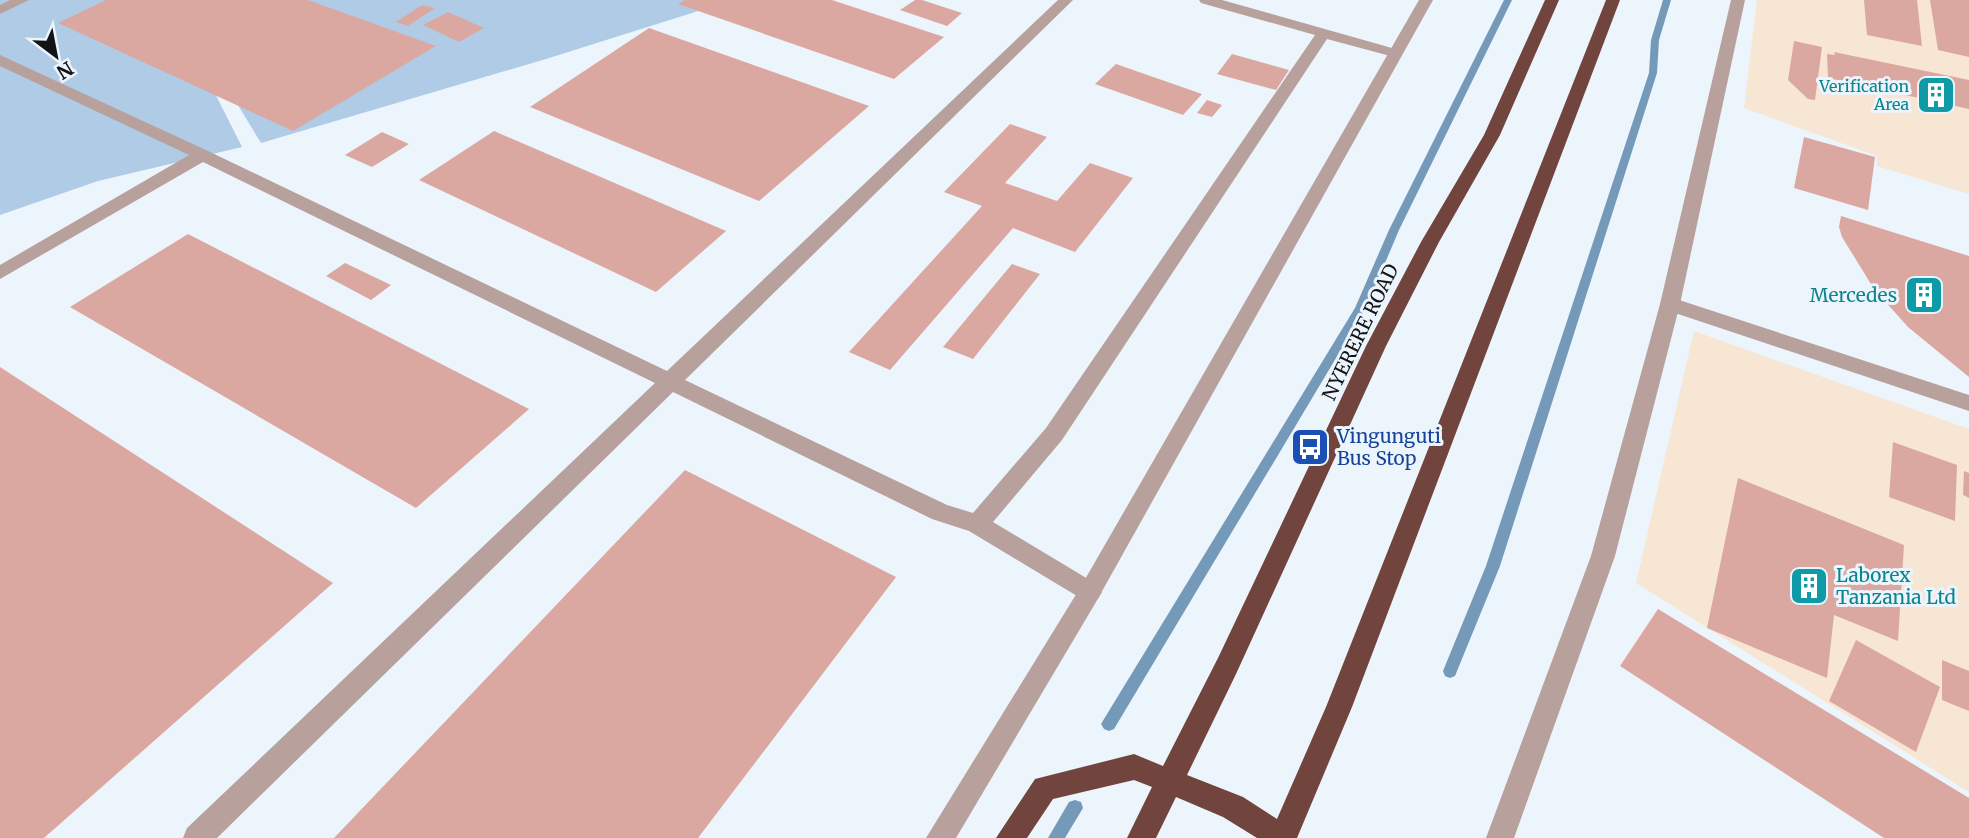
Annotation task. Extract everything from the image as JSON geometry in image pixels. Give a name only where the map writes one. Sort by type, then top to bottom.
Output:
[{"type":"highway","name":"NYERERE ROAD","points":[[1141,838],[1227,666],[1376,346],[1430,242],[1492,135],[1552,0]]},
{"type":"highway","points":[[1010,838],[1045,788],[1133,767],[1233,807],[1283,838],[1339,706],[1613,0]]},
{"type":"street","points":[[0,10],[22,0]]},
{"type":"street","points":[[197,838],[1066,0]]},
{"type":"street","points":[[1206,0],[1394,53]]},
{"type":"street","points":[[940,838],[1090,592],[1426,0]]},
{"type":"street","points":[[1500,838],[1603,556],[1670,304],[1738,0]]},
{"type":"street","points":[[977,524],[1054,434],[1324,33]]},
{"type":"street","points":[[0,60],[940,512],[977,524],[1090,592]]},
{"type":"street","points":[[0,273],[202,155]]},
{"type":"street","points":[[1670,304],[1969,403]]},
{"type":"shaded area","points":[[0,0],[168,0],[242,147],[98,181],[0,215]]},
{"type":"shaded area","points":[[174,0],[733,0],[546,59],[261,143]]},
{"type":"shaded area","points":[[1757,0],[1969,0],[1969,194],[1877,166],[1877,156],[1744,108]]},
{"type":"shaded area","name":"Laborex Tanzania Ltd","points":[[1694,331],[1969,429],[1969,792],[1636,583]]},
{"type":"building","points":[[106,0],[308,0],[436,46],[293,131],[58,23]]},
{"type":"building","points":[[685,0],[832,0],[944,37],[894,79],[678,4]]},
{"type":"building","points":[[915,0],[962,13],[947,26],[900,10]]},
{"type":"building","points":[[1864,0],[1917,0],[1922,46],[1867,35]]},
{"type":"building","points":[[1930,0],[1969,0],[1969,57],[1938,50]]},
{"type":"building","points":[[422,5],[435,8],[408,26],[396,22]]},
{"type":"building","points":[[448,12],[484,28],[459,42],[423,25]]},
{"type":"building","points":[[649,28],[869,106],[759,201],[530,107]]},
{"type":"building","points":[[1794,41],[1822,47],[1815,100],[1808,99],[1788,80]]},
{"type":"building","name":"Verification Area","points":[[1834,52],[1969,80],[1969,109],[1828,78],[1827,54],[1835,55]]},
{"type":"building","points":[[1232,54],[1289,70],[1276,90],[1217,74]]},
{"type":"building","points":[[1116,64],[1202,94],[1183,115],[1095,84]]},
{"type":"building","points":[[1207,100],[1222,105],[1212,117],[1197,113]]},
{"type":"building","points":[[1010,124],[1047,137],[1005,183],[1057,201],[1090,163],[1133,178],[1075,252],[1013,228],[890,370],[849,352],[982,206],[944,192]]},
{"type":"building","points":[[494,131],[726,231],[656,292],[419,180]]},
{"type":"building","points":[[382,132],[409,144],[372,167],[345,155]]},
{"type":"building","points":[[1804,137],[1875,157],[1868,210],[1794,188]]},
{"type":"building","name":"Mercedes","points":[[1841,216],[1969,256],[1969,377],[1908,327],[1874,289],[1842,237],[1839,227]]},
{"type":"building","points":[[188,234],[529,409],[416,508],[70,307]]},
{"type":"building","points":[[345,263],[391,285],[371,300],[326,276]]},
{"type":"building","points":[[1012,264],[1040,274],[973,359],[943,347]]},
{"type":"building","points":[[0,367],[333,583],[44,838],[0,838]]},
{"type":"building","points":[[1893,442],[1957,465],[1955,521],[1889,497]]},
{"type":"building","points":[[685,470],[896,577],[698,838],[334,838]]},
{"type":"building","points":[[1964,471],[1969,473],[1969,498],[1963,495]]},
{"type":"building","name":"Laborex Tanzania Ltd","points":[[1738,478],[1904,545],[1898,641],[1834,615],[1827,678],[1707,628]]},
{"type":"building","points":[[1658,609],[1969,798],[1969,838],[1884,838],[1620,666]]},
{"type":"building","points":[[1856,640],[1940,687],[1916,752],[1829,701]]},
{"type":"building","points":[[1942,660],[1969,671],[1969,711],[1942,700]]},
{"type":"waterway","points":[[1109,724],[1360,308],[1394,230],[1508,0]]},
{"type":"waterway","points":[[1450,671],[1493,566],[1653,73],[1655,40],[1667,0]]},
{"type":"waterway","points":[[1056,838],[1075,808]]},
{"type":"place","name":"Verification Area","points":[[1936,95]]},
{"type":"place","name":"Mercedes","points":[[1924,295]]},
{"type":"place","name":"Vingunguti Bus Stop","points":[[1310,447]]},
{"type":"place","name":"Laborex Tanzania Ltd","points":[[1809,586]]}]
